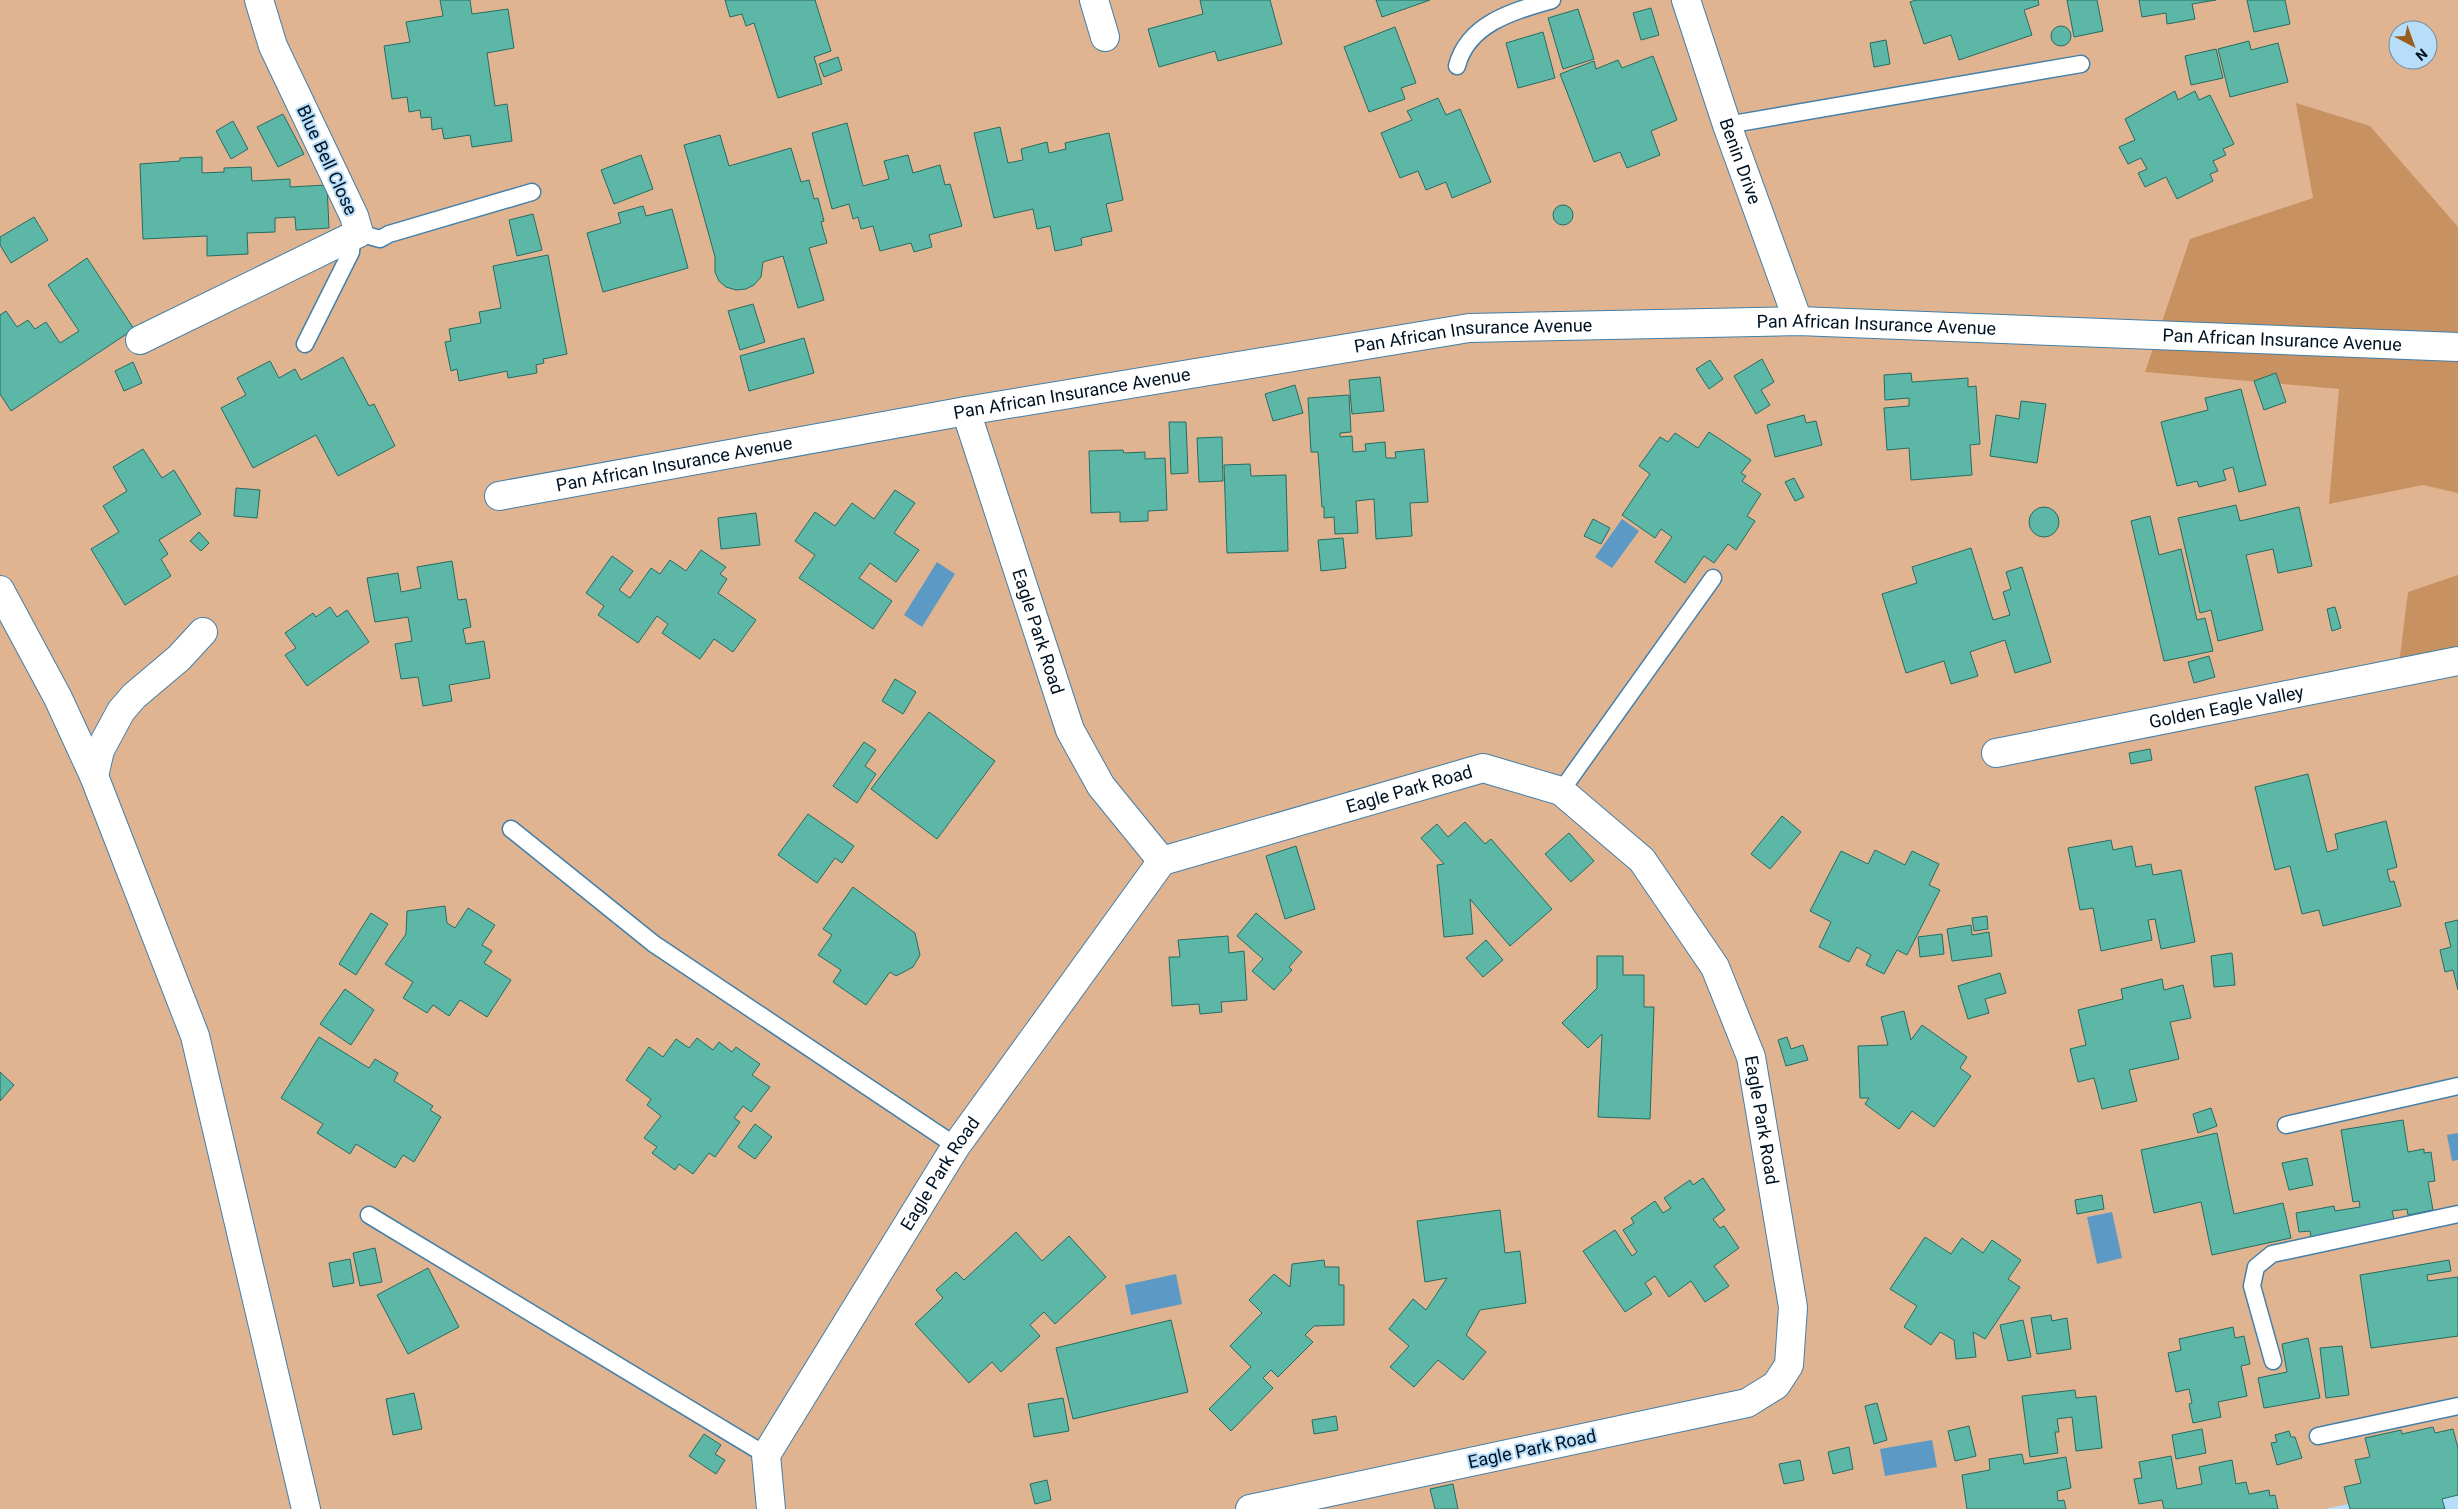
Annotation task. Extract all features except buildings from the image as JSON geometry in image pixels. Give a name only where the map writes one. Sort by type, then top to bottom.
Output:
[{"type":"street","name":"Blue Bell Close","points":[[140,340],[358,233],[354,216],[273,46],[260,0]]},
{"type":"street","points":[[1094,0],[1105,37]]},
{"type":"street","name":"Benin Drive","points":[[1686,0],[1727,124],[1798,321]]},
{"type":"street","name":"Pan African Insurance Avenue","points":[[499,496],[966,411],[1469,328],[1798,321],[2458,347]]},
{"type":"street","name":"Eagle Park Road","points":[[966,411],[1070,730],[1101,786],[1162,861]]},
{"type":"street","points":[[0,590],[58,698],[94,776],[195,1036],[306,1509]]},
{"type":"street","points":[[94,776],[100,750],[121,712],[134,696],[179,658],[203,632]]},
{"type":"street","name":"Golden Eagle Valley","points":[[1996,753],[2458,661]]},
{"type":"street","name":"Eagle Park Road","points":[[766,1456],[956,1146],[1162,861],[1483,768],[1561,791],[1642,860],[1714,967],[1751,1057],[1793,1307],[1789,1365],[1776,1385],[1746,1403],[1250,1509]]},
{"type":"street","points":[[766,1456],[771,1509]]},
{"type":"lane","points":[[1457,66],[1461,51],[1481,29],[1512,12],[1552,0]]},
{"type":"lane","points":[[1727,124],[2081,64]]},
{"type":"lane","points":[[305,344],[351,252],[352,240],[358,233],[380,239],[389,234],[532,192]]},
{"type":"lane","points":[[1561,791],[1713,578]]},
{"type":"lane","points":[[511,829],[654,944],[956,1146]]},
{"type":"lane","points":[[2286,1125],[2458,1086]]},
{"type":"lane","points":[[2274,1361],[2252,1286],[2256,1267],[2272,1254],[2458,1214]]},
{"type":"lane","points":[[369,1215],[766,1456]]},
{"type":"lane","points":[[2318,1436],[2458,1406]]},
{"type":"shaded area","points":[[0,0],[2458,0],[2458,1480],[2325,1509],[0,1509]]},
{"type":"shaded area","points":[[2296,103],[2370,126],[2458,227],[2458,493],[2423,485],[2329,504],[2339,389],[2145,372],[2190,239],[2313,198]]},
{"type":"shaded area","points":[[2458,575],[2458,665],[2397,680],[2408,592]]},
{"type":"water","points":[[1622,519],[1639,531],[1612,568],[1595,557]]},
{"type":"water","points":[[937,562],[955,574],[922,627],[904,615]]},
{"type":"water","points":[[2458,1133],[2458,1160],[2452,1161],[2447,1135]]},
{"type":"water","points":[[2112,1212],[2122,1258],[2097,1264],[2087,1217]]},
{"type":"water","points":[[1176,1274],[1182,1304],[1131,1315],[1125,1285]]},
{"type":"water","points":[[1932,1440],[1937,1467],[1885,1476],[1880,1449]]}]
